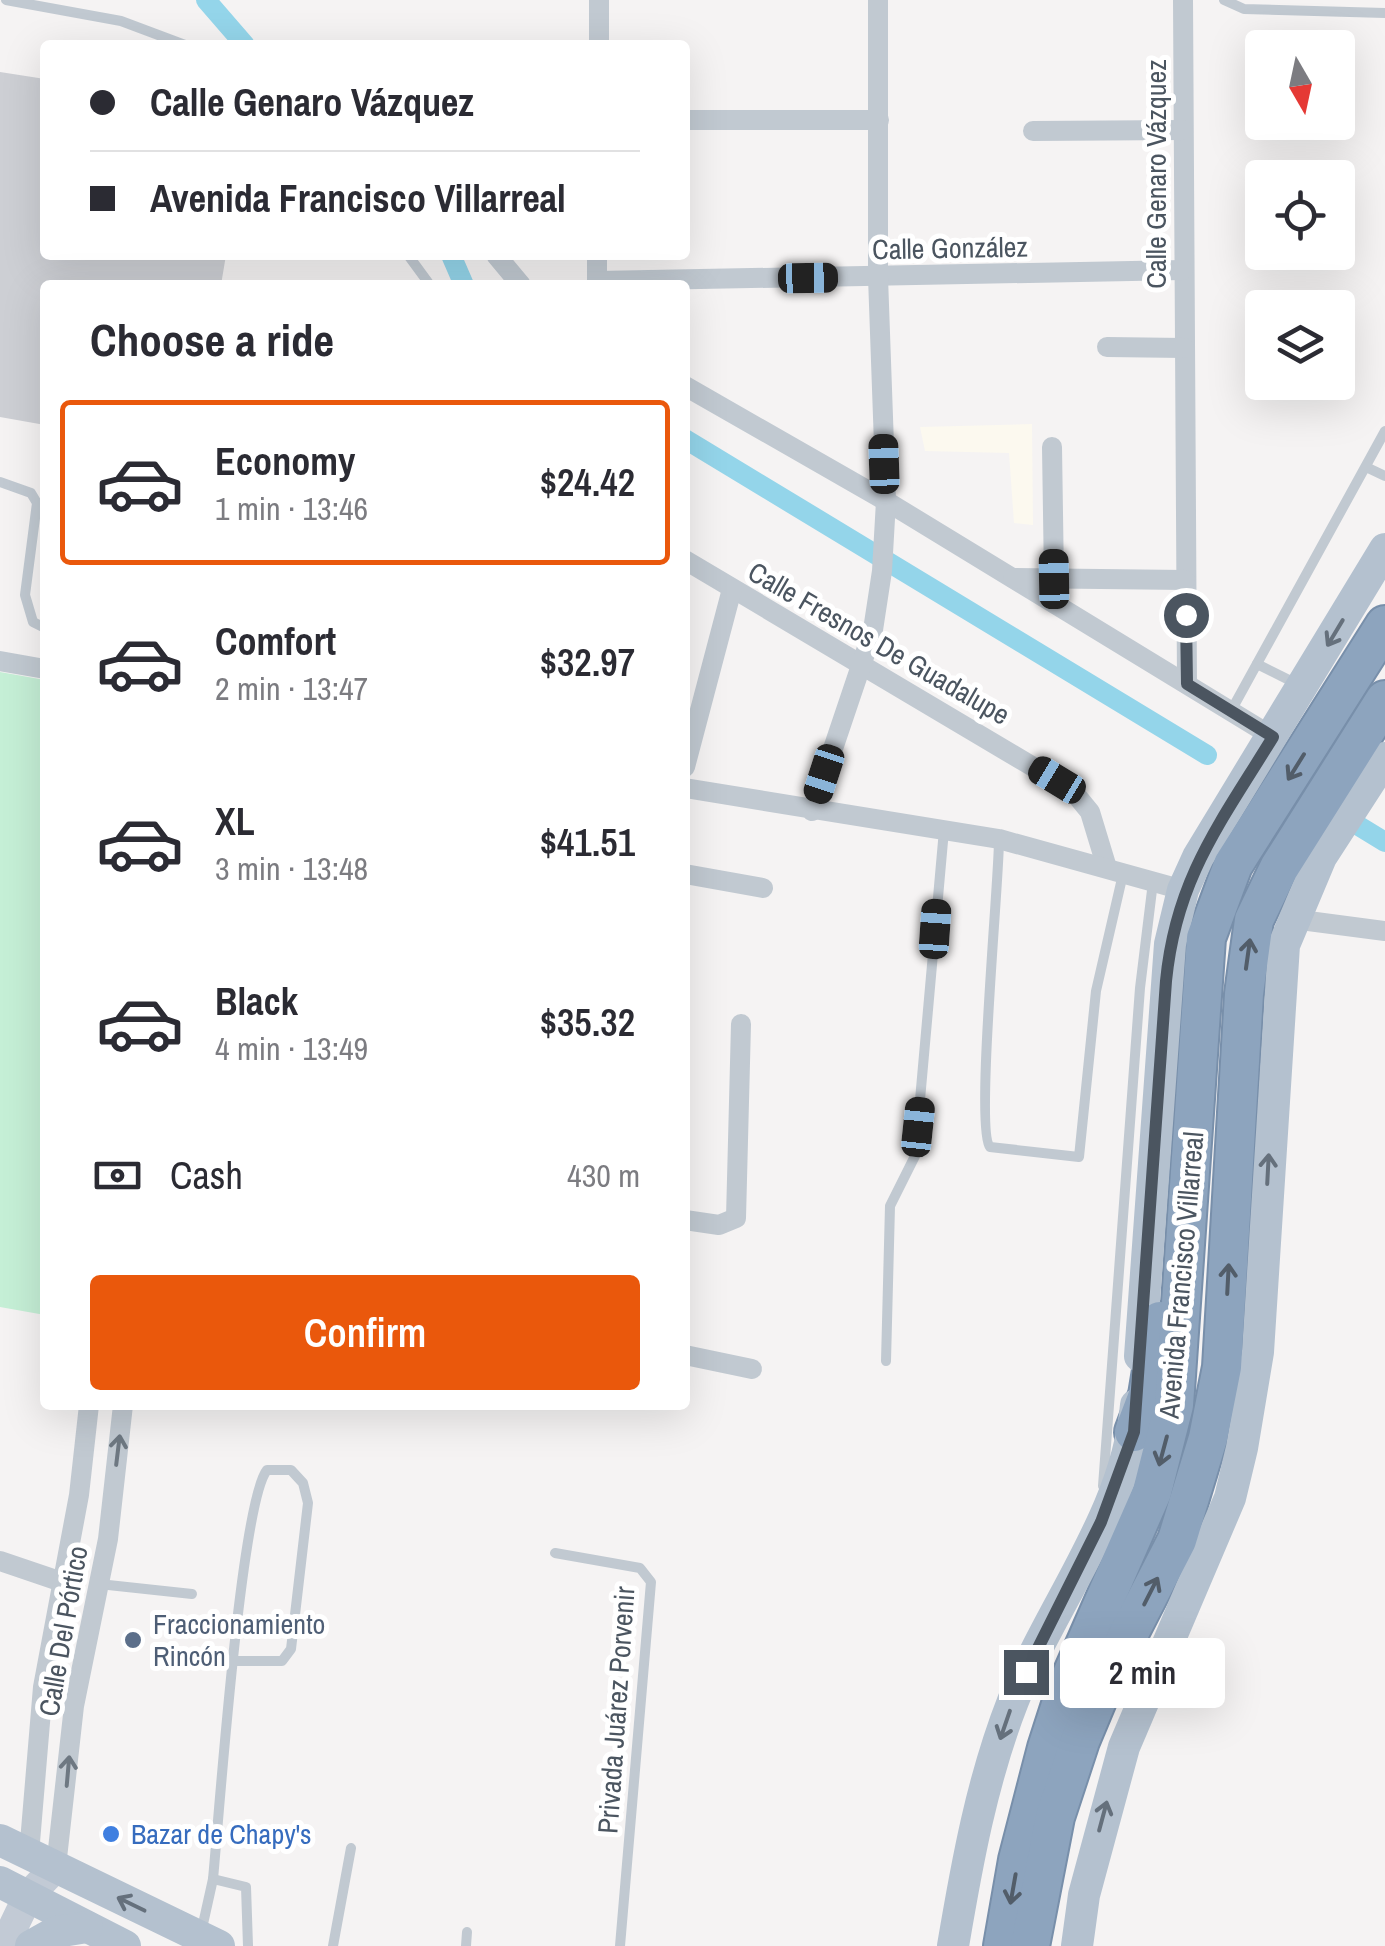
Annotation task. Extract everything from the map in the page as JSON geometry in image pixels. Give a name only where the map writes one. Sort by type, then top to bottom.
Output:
[{"type":"highway","name":"Avenida Francisco Villarreal","points":[[1004,1946],[1018,1860],[1046,1748],[1067,1686],[1152,1492],[1171,1420],[1179,1366],[1200,981],[1217,901],[1233,865],[1385,625]]},
{"type":"highway","name":"Avenida Francisco Villarreal","points":[[1030,1946],[1055,1817],[1080,1741],[1108,1674],[1178,1540],[1208,1438],[1222,1367],[1244,994],[1254,920],[1279,868],[1385,700]]},
{"type":"highway","points":[[1134,1432],[1148,1395],[1195,1112]]},
{"type":"main road","name":"Avenida Francisco Villarreal","points":[[952,1946],[986,1780],[1014,1700],[1101,1522],[1134,1432],[1166,981],[1168,886],[1198,858],[1385,549]]},
{"type":"main road","points":[[1078,1946],[1102,1818],[1124,1747],[1230,1498],[1242,1448],[1258,1352],[1278,986],[1293,919],[1321,857],[1382,768]]},
{"type":"main road","points":[[28,1854],[210,1942]]},
{"type":"main road","points":[[14,1889],[125,1946]]},
{"type":"main road","points":[[31,1946],[56,1932],[88,1927]]},
{"type":"street","points":[[599,0],[599,40]]},
{"type":"street","points":[[812,811],[873,630],[882,571],[886,501],[878,276],[878,0]]},
{"type":"street","name":"Calle Genaro Vázquez","points":[[1183,0],[1187,684]]},
{"type":"street","points":[[690,120],[879,120]]},
{"type":"street","points":[[1033,131],[1183,130]]},
{"type":"street","points":[[500,260],[517,280]]},
{"type":"street","name":"Calle González","points":[[690,281],[1183,270]]},
{"type":"street","points":[[1107,346],[1184,348]]},
{"type":"street","points":[[690,389],[886,501],[1273,737]]},
{"type":"street","points":[[1052,447],[1054,579]]},
{"type":"street","name":"Calle Fresnos De Guadalupe","points":[[690,563],[1072,790],[1090,812],[1115,871]]},
{"type":"street","points":[[1011,578],[1185,580]]},
{"type":"street","points":[[690,747],[732,589]]},
{"type":"street","points":[[0,660],[40,668]]},
{"type":"street","points":[[690,789],[999,840],[1168,886]]},
{"type":"street","points":[[690,875],[763,888]]},
{"type":"street","points":[[1293,919],[1385,930]]},
{"type":"street","points":[[690,1221],[719,1226],[736,1218],[741,1024]]},
{"type":"street","points":[[690,1357],[752,1369]]},
{"type":"street","name":"Calle Del Pórtico","points":[[28,1854],[44,1687],[89,1410]]},
{"type":"street","name":"Calle Del Pórtico","points":[[28,1854],[74,1706],[99,1584],[122,1410]]},
{"type":"street","points":[[0,1560],[62,1582]]},
{"type":"street","points":[[4,1946],[14,1889],[28,1854]]},
{"type":"lane","points":[[6,0],[67,5],[173,40]]},
{"type":"lane","points":[[1224,0],[1244,10],[1385,13]]},
{"type":"lane","points":[[1231,711],[1385,431]]},
{"type":"lane","points":[[1366,466],[1385,476]]},
{"type":"lane","points":[[0,482],[31,493],[37,503],[25,594],[33,622],[40,626]]},
{"type":"lane","points":[[1257,664],[1303,687]]},
{"type":"lane","points":[[886,1361],[890,1206],[915,1156],[944,830]]},
{"type":"lane","points":[[999,840],[984,1093],[984,1136],[990,1148],[1080,1157],[1096,991],[1115,871]]},
{"type":"lane","points":[[1101,1522],[1140,988],[1168,886]]},
{"type":"lane","points":[[210,1942],[234,1661],[256,1497],[267,1470],[291,1470],[302,1482],[308,1503],[292,1649],[282,1661],[271,1664],[234,1661]]},
{"type":"lane","name":"Privada Juárez Porvenir","points":[[555,1553],[640,1568],[651,1582],[620,1946]]},
{"type":"lane","points":[[99,1584],[192,1594]]},
{"type":"lane","points":[[333,1946],[351,1848]]},
{"type":"lane","points":[[213,1878],[246,1887],[248,1946]]},
{"type":"lane","points":[[466,1946],[467,1932]]},
{"type":"shaded area","points":[[1032,424],[1033,525],[1014,523],[1009,453],[925,451],[920,427]]},
{"type":"green space","points":[[0,672],[40,679],[40,1314],[0,1307]]},
{"type":"building","points":[[0,72],[40,78],[40,260],[225,260],[222,280],[40,280],[40,424],[0,417]]},
{"type":"waterway","points":[[206,0],[241,40]]},
{"type":"waterway","points":[[453,260],[462,280]]},
{"type":"waterway","points":[[690,442],[1207,755]]},
{"type":"waterway","points":[[1349,820],[1385,842]]},
{"type":"place","name":"Fraccionamiento Rincón","points":[[133,1640]]},
{"type":"place","name":"Bazar de Chapy's","points":[[111,1834]]},
{"type":"route","points":[[1026,1672],[1101,1522],[1134,1432],[1166,981],[1177,913],[1198,858],[1273,737],[1187,684],[1186,615]]}]
